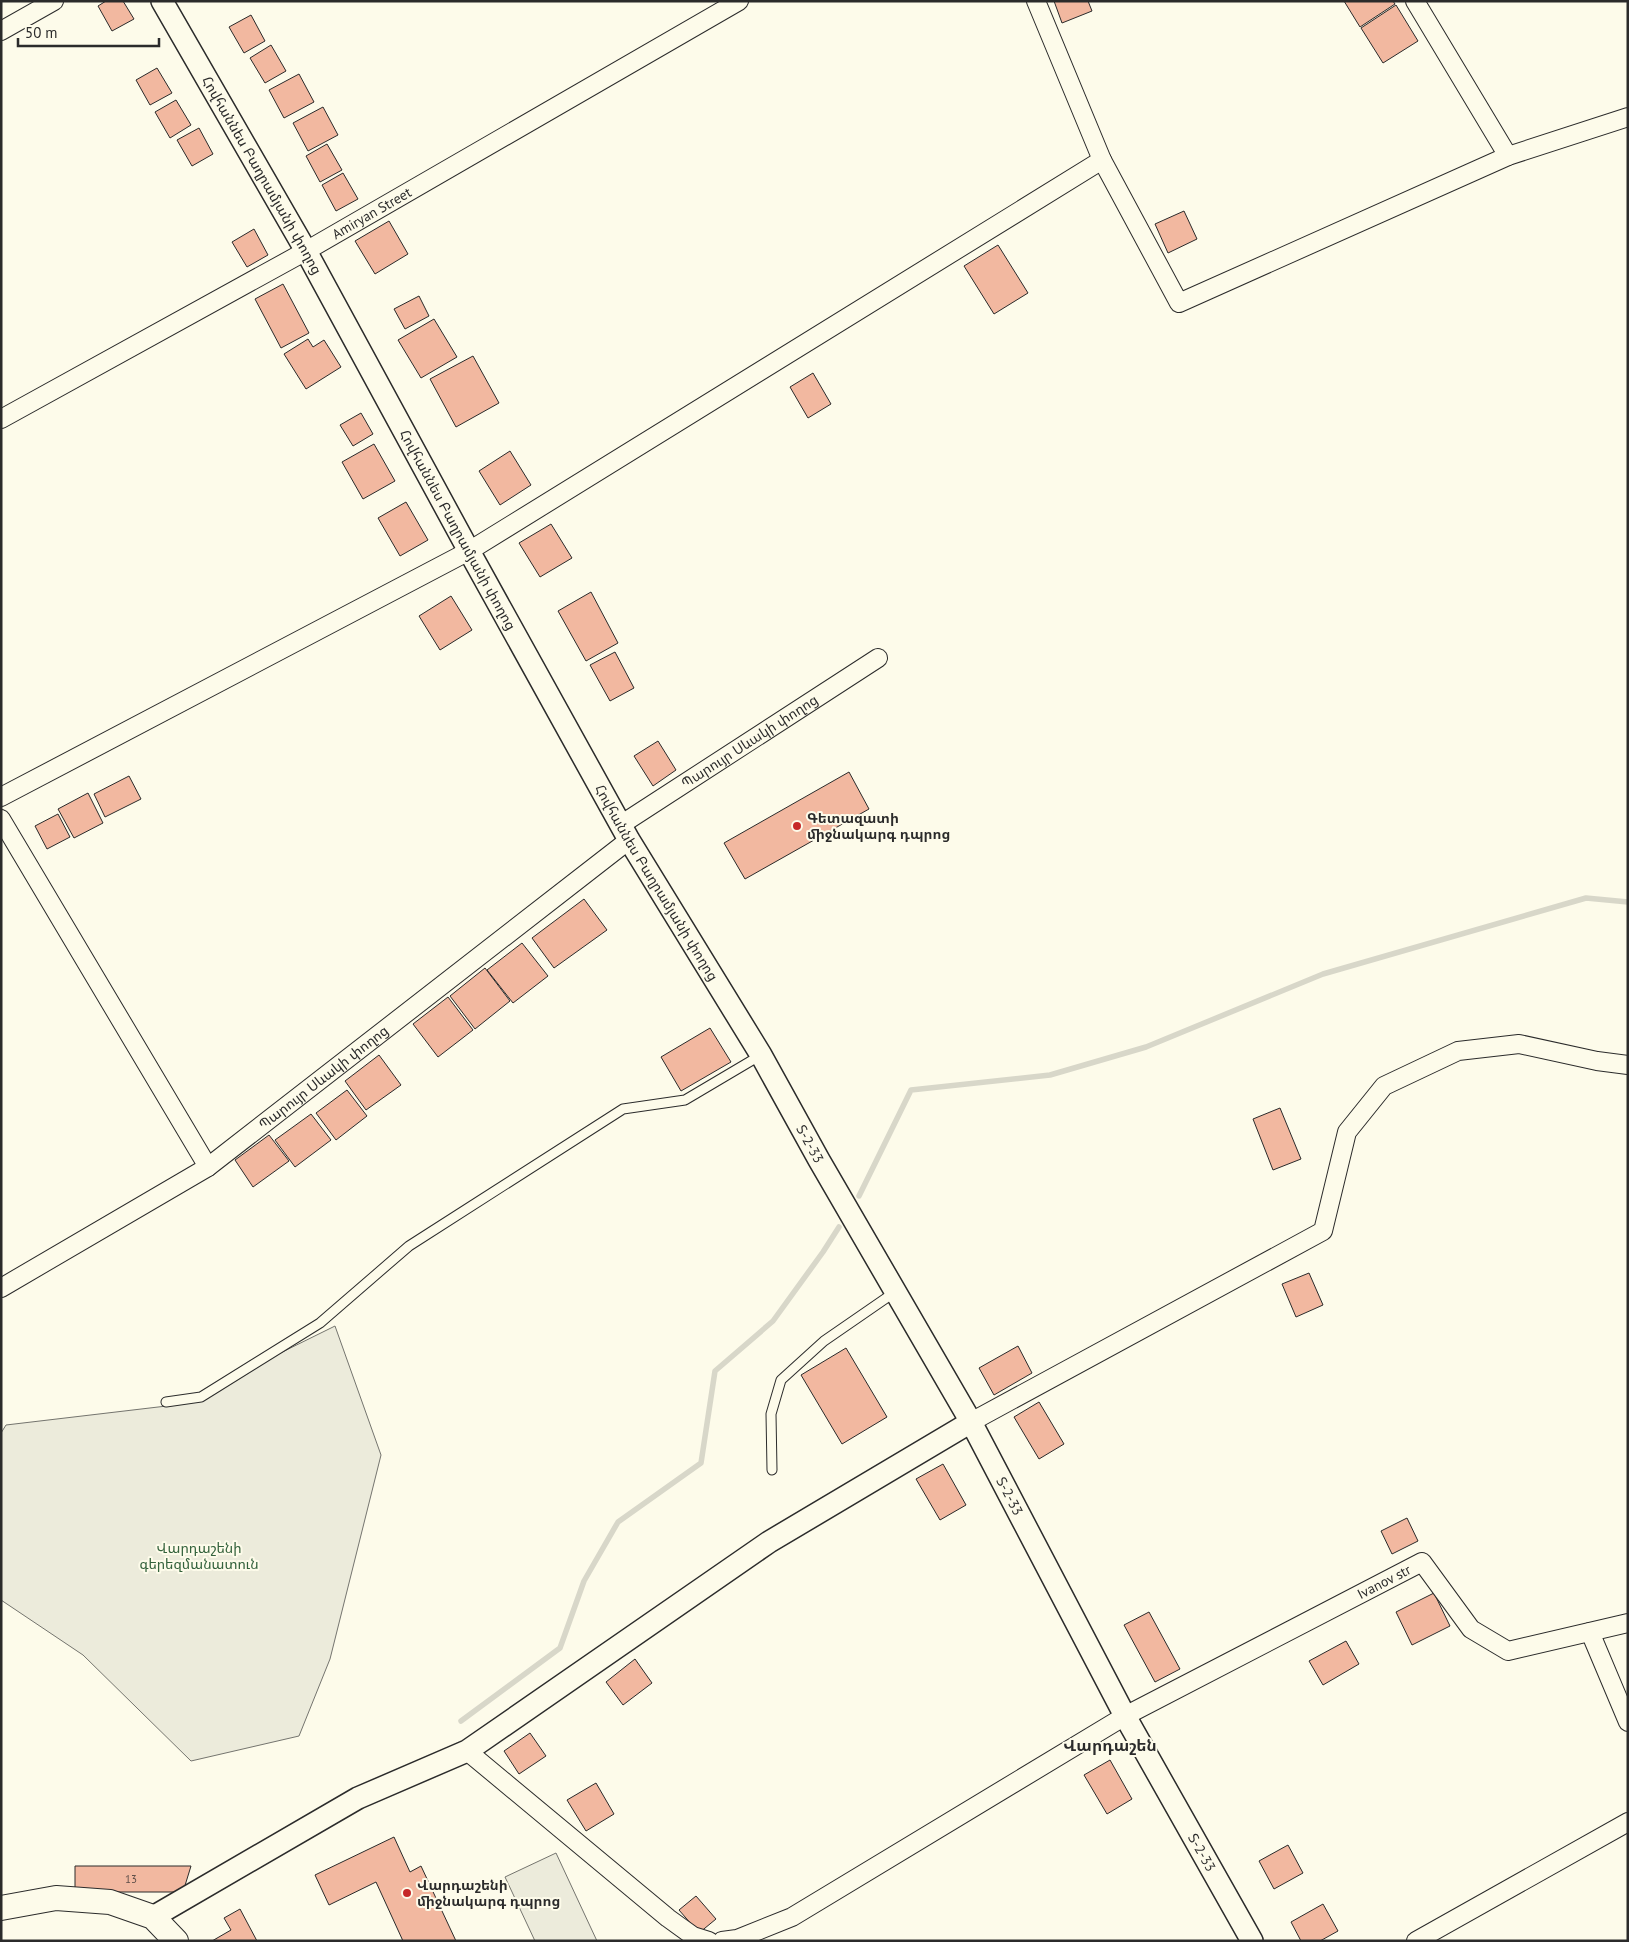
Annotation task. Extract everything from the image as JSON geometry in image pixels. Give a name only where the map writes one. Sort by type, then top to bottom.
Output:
[{"type":"main road","points":[[1,1908],[56,1898],[110,1902],[153,1917],[176,1941]]},
{"type":"street","points":[[1,31],[54,1]]},
{"type":"street","name":"Հովհաննես Բաղրամյանի փողոց","points":[[162,1],[306,251],[468,551],[625,832],[761,1055]]},
{"type":"street","name":"Amiryan Street","points":[[1,419],[306,251],[739,1]]},
{"type":"street","points":[[1036,1],[1102,160],[1179,303],[1508,156],[1628,117]]},
{"type":"street","points":[[1415,1],[1508,156]]},
{"type":"street","points":[[1,797],[468,551],[1102,160]]},
{"type":"street","name":"Պարույր Սևակի փողոց","points":[[1,1288],[208,1167],[625,832],[878,658]]},
{"type":"street","points":[[1,819],[208,1167]]},
{"type":"street","points":[[153,1917],[358,1798],[467,1751],[769,1542],[971,1422],[1323,1231],[1347,1132],[1384,1086],[1458,1051],[1519,1044],[1597,1061],[1628,1065]]},
{"type":"street","name":"Տ-2-33","points":[[761,1055],[971,1422],[1125,1716],[1252,1941]]},
{"type":"street","name":"Ivanov str","points":[[1125,1716],[1422,1562],[1471,1629],[1508,1651],[1628,1623]]},
{"type":"street","points":[[1590,1632],[1628,1722]]},
{"type":"street","points":[[722,1941],[738,1939],[792,1916],[1125,1716]]},
{"type":"street","points":[[467,1751],[661,1912],[688,1939],[709,1941]]},
{"type":"street","points":[[1416,1941],[1628,1822]]},
{"type":"lane","points":[[166,1402],[201,1397],[320,1323],[409,1246],[623,1109],[685,1100],[761,1055]]},
{"type":"lane","points":[[772,1470],[771,1414],[781,1380],[824,1341],[896,1291]]},
{"type":"green space","name":"Վարդաշենի գերեզմանատուն","points":[[335,1326],[381,1455],[330,1659],[299,1736],[191,1761],[83,1655],[1,1600],[1,1433],[6,1425],[175,1405]]},
{"type":"green space","points":[[556,1853],[597,1941],[535,1941],[505,1877]]},
{"type":"building","points":[[106,1],[123,1],[134,19],[112,31],[98,6]]},
{"type":"building","points":[[1054,1],[1088,1],[1092,11],[1062,23]]},
{"type":"building","points":[[1344,1],[1393,1],[1395,4],[1360,27]]},
{"type":"building","points":[[1396,5],[1418,41],[1383,63],[1361,28]]},
{"type":"building","points":[[251,15],[265,41],[244,53],[229,27]]},
{"type":"building","points":[[271,45],[286,71],[265,83],[250,58]]},
{"type":"building","points":[[157,68],[172,93],[150,105],[136,80]]},
{"type":"building","points":[[299,74],[314,102],[284,118],[269,90]]},
{"type":"building","points":[[176,100],[191,125],[170,138],[155,112]]},
{"type":"building","points":[[323,107],[338,135],[308,151],[293,123]]},
{"type":"building","points":[[199,128],[213,154],[192,166],[177,140]]},
{"type":"building","points":[[327,144],[342,170],[320,182],[306,156]]},
{"type":"building","points":[[343,173],[358,199],[336,211],[322,185]]},
{"type":"building","points":[[1184,211],[1197,239],[1168,253],[1155,224]]},
{"type":"building","points":[[389,221],[408,254],[375,274],[355,241]]},
{"type":"building","points":[[254,229],[268,255],[247,267],[232,242]]},
{"type":"building","points":[[998,245],[1028,293],[994,314],[964,266]]},
{"type":"building","points":[[283,284],[309,333],[281,348],[255,299]]},
{"type":"building","points":[[419,296],[429,316],[405,329],[394,309]]},
{"type":"building","points":[[434,319],[457,357],[421,378],[398,340]]},
{"type":"building","points":[[308,339],[313,347],[324,340],[341,367],[306,389],[284,354]]},
{"type":"building","points":[[473,356],[499,403],[456,427],[430,379]]},
{"type":"building","points":[[813,373],[831,404],[808,418],[790,387]]},
{"type":"building","points":[[361,413],[373,434],[353,446],[340,425]]},
{"type":"building","points":[[374,444],[395,481],[363,499],[342,462]]},
{"type":"building","points":[[510,451],[531,485],[500,505],[479,471]]},
{"type":"building","points":[[406,502],[428,540],[400,556],[378,518]]},
{"type":"building","points":[[551,524],[572,558],[540,577],[519,543]]},
{"type":"building","points":[[591,592],[618,643],[586,661],[558,611]]},
{"type":"building","points":[[451,596],[472,630],[440,650],[419,616]]},
{"type":"building","points":[[615,652],[634,688],[610,701],[590,665]]},
{"type":"building","points":[[658,741],[676,770],[653,786],[634,756]]},
{"type":"building","name":"Գետազատի միջնակարգ դպրոց","points":[[849,772],[869,809],[745,879],[724,843]]},
{"type":"building","points":[[129,776],[141,799],[105,817],[94,794]]},
{"type":"building","points":[[88,793],[103,823],[74,838],[58,809]]},
{"type":"building","points":[[58,814],[70,837],[47,849],[35,826]]},
{"type":"building","points":[[584,899],[607,930],[554,968],[532,938]]},
{"type":"building","points":[[522,943],[548,976],[513,1003],[487,970]]},
{"type":"building","points":[[485,968],[510,1001],[475,1029],[450,996]]},
{"type":"building","points":[[448,997],[473,1030],[438,1057],[413,1024]]},
{"type":"building","points":[[710,1028],[731,1062],[681,1091],[661,1057]]},
{"type":"building","points":[[379,1055],[401,1085],[366,1110],[345,1081]]},
{"type":"building","points":[[347,1090],[367,1116],[336,1140],[316,1113]]},
{"type":"building","points":[[1280,1108],[1301,1159],[1273,1170],[1253,1119]]},
{"type":"building","points":[[311,1114],[331,1140],[295,1167],[275,1140]]},
{"type":"building","points":[[269,1135],[289,1161],[253,1187],[235,1160]]},
{"type":"building","points":[[1309,1273],[1323,1305],[1296,1317],[1282,1284]]},
{"type":"building","points":[[1018,1346],[1032,1373],[994,1395],[979,1368]]},
{"type":"building","points":[[846,1348],[887,1417],[842,1444],[801,1375]]},
{"type":"building","points":[[1039,1402],[1064,1444],[1039,1459],[1014,1417]]},
{"type":"building","points":[[943,1464],[966,1505],[940,1520],[916,1479]]},
{"type":"building","points":[[1407,1518],[1418,1541],[1392,1554],[1381,1531]]},
{"type":"building","points":[[1434,1593],[1450,1626],[1412,1645],[1396,1612]]},
{"type":"building","points":[[1149,1612],[1180,1669],[1155,1682],[1124,1625]]},
{"type":"building","points":[[1346,1641],[1359,1664],[1323,1685],[1309,1661]]},
{"type":"building","points":[[635,1659],[652,1683],[623,1705],[606,1682]]},
{"type":"building","points":[[530,1733],[546,1756],[519,1774],[504,1751]]},
{"type":"building","points":[[1110,1760],[1132,1799],[1107,1814],[1084,1775]]},
{"type":"building","points":[[596,1783],[614,1814],[586,1831],[567,1800]]},
{"type":"building","name":"Վարդաշենի միջնակարգ դպրոց","points":[[394,1837],[410,1872],[421,1866],[456,1941],[403,1941],[376,1882],[329,1905],[315,1875]]},
{"type":"building","points":[[1288,1845],[1303,1873],[1274,1889],[1259,1861]]},
{"type":"building","points":[[75,1866],[191,1866],[183,1892],[75,1892]]},
{"type":"building","points":[[696,1896],[716,1919],[699,1933],[679,1910]]},
{"type":"building","points":[[1323,1904],[1338,1931],[1320,1941],[1301,1941],[1291,1922]]},
{"type":"building","points":[[240,1909],[257,1941],[212,1941],[231,1930],[224,1918]]},
{"type":"waterway","points":[[859,1196],[911,1090],[1050,1075],[1146,1047],[1323,974],[1586,898],[1628,902]]},
{"type":"waterway","points":[[461,1721],[560,1648],[584,1581],[618,1522],[701,1463],[715,1371],[773,1321],[839,1227]]},
{"type":"place","name":"Գետազատի միջնակարգ դպրոց","points":[[797,826]]},
{"type":"place","name":"Վարդաշենի միջնակարգ դպրոց","points":[[407,1893]]},
{"type":"district","name":"Վարդաշեն","points":[[1110,1745]]}]
